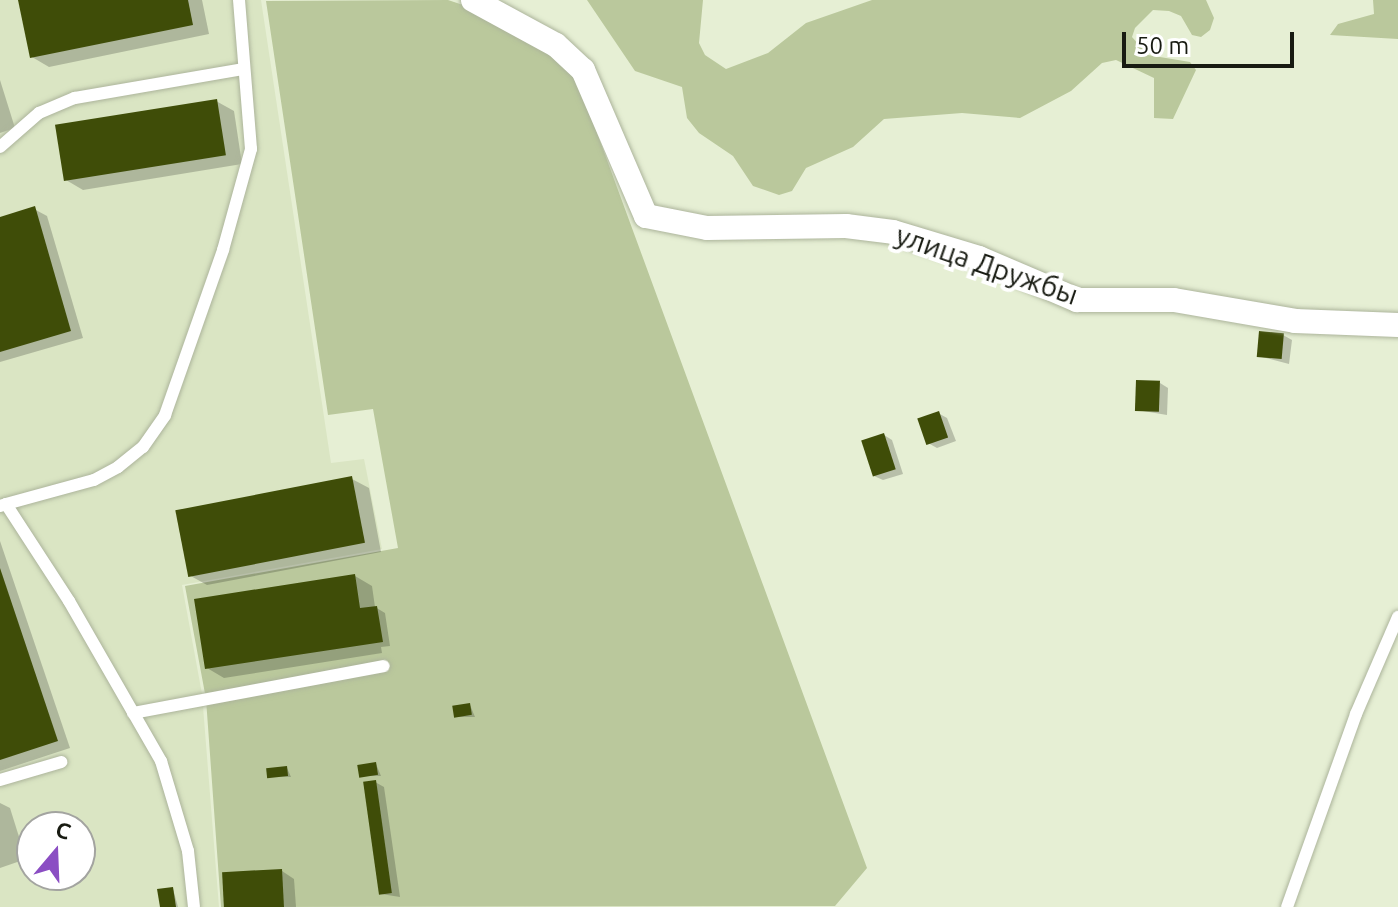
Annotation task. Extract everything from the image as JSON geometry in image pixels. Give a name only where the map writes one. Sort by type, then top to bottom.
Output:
[{"type":"street","name":"улица Дружбы","points":[[473,0],[556,45],[583,70],[637,205],[646,216],[671,224],[870,227],[947,246],[1077,300],[1174,300],[1295,321],[1398,325]]},
{"type":"lane","points":[[194,907],[176,798],[133,713],[3,505],[94,480],[118,467],[143,447],[165,415],[247,171],[252,128],[243,69],[239,0]]},
{"type":"lane","points":[[0,147],[39,113],[75,98],[243,69]]},
{"type":"lane","points":[[1287,907],[1356,714],[1398,617]]},
{"type":"lane","points":[[133,713],[384,666]]},
{"type":"lane","points":[[0,780],[61,762]]},
{"type":"shaded area","points":[[0,0],[261,0],[331,463],[364,459],[382,549],[182,585],[202,694],[219,907],[0,907]]},
{"type":"shaded area","points":[[448,0],[478,10],[554,56],[578,81],[867,868],[835,906],[221,907],[206,699],[185,586],[398,548],[373,409],[328,415],[266,1]]},
{"type":"shaded area","points":[[587,0],[703,0],[699,43],[705,55],[726,69],[768,53],[806,23],[872,0],[1206,0],[1214,18],[1210,30],[1201,37],[1192,35],[1181,16],[1169,11],[1153,10],[1135,28],[1132,37],[1148,55],[1190,62],[1196,70],[1173,119],[1154,118],[1154,78],[1116,60],[1102,63],[1071,91],[1020,118],[962,113],[884,119],[853,147],[806,168],[792,191],[779,195],[753,186],[733,156],[699,133],[687,118],[682,87],[635,71]]},
{"type":"shaded area","points":[[1373,0],[1398,0],[1398,39],[1330,35],[1338,24],[1374,14]]},
{"type":"building","points":[[18,0],[188,0],[193,25],[30,58]]},
{"type":"building","points":[[217,99],[226,155],[64,181],[55,125]]},
{"type":"building","points":[[35,206],[71,331],[0,352],[0,217]]},
{"type":"building","points":[[1259,331],[1284,333],[1282,359],[1257,357]]},
{"type":"building","points":[[1136,380],[1160,381],[1159,412],[1135,411]]},
{"type":"building","points":[[939,411],[948,437],[926,445],[917,418]]},
{"type":"building","points":[[884,433],[896,469],[873,477],[861,440]]},
{"type":"building","points":[[352,476],[365,543],[188,577],[175,510]]},
{"type":"building","points":[[0,568],[58,741],[0,760]]},
{"type":"building","points":[[355,574],[360,608],[377,606],[383,642],[205,669],[194,599]]},
{"type":"building","points":[[470,703],[472,715],[454,718],[452,706]]},
{"type":"building","points":[[376,762],[378,775],[359,778],[357,765]]},
{"type":"building","points":[[287,766],[288,776],[267,778],[266,768]]},
{"type":"building","points":[[376,780],[392,893],[379,895],[363,782]]},
{"type":"building","points":[[282,869],[284,907],[224,907],[222,872]]},
{"type":"building","points":[[173,887],[176,907],[160,907],[157,889]]}]
